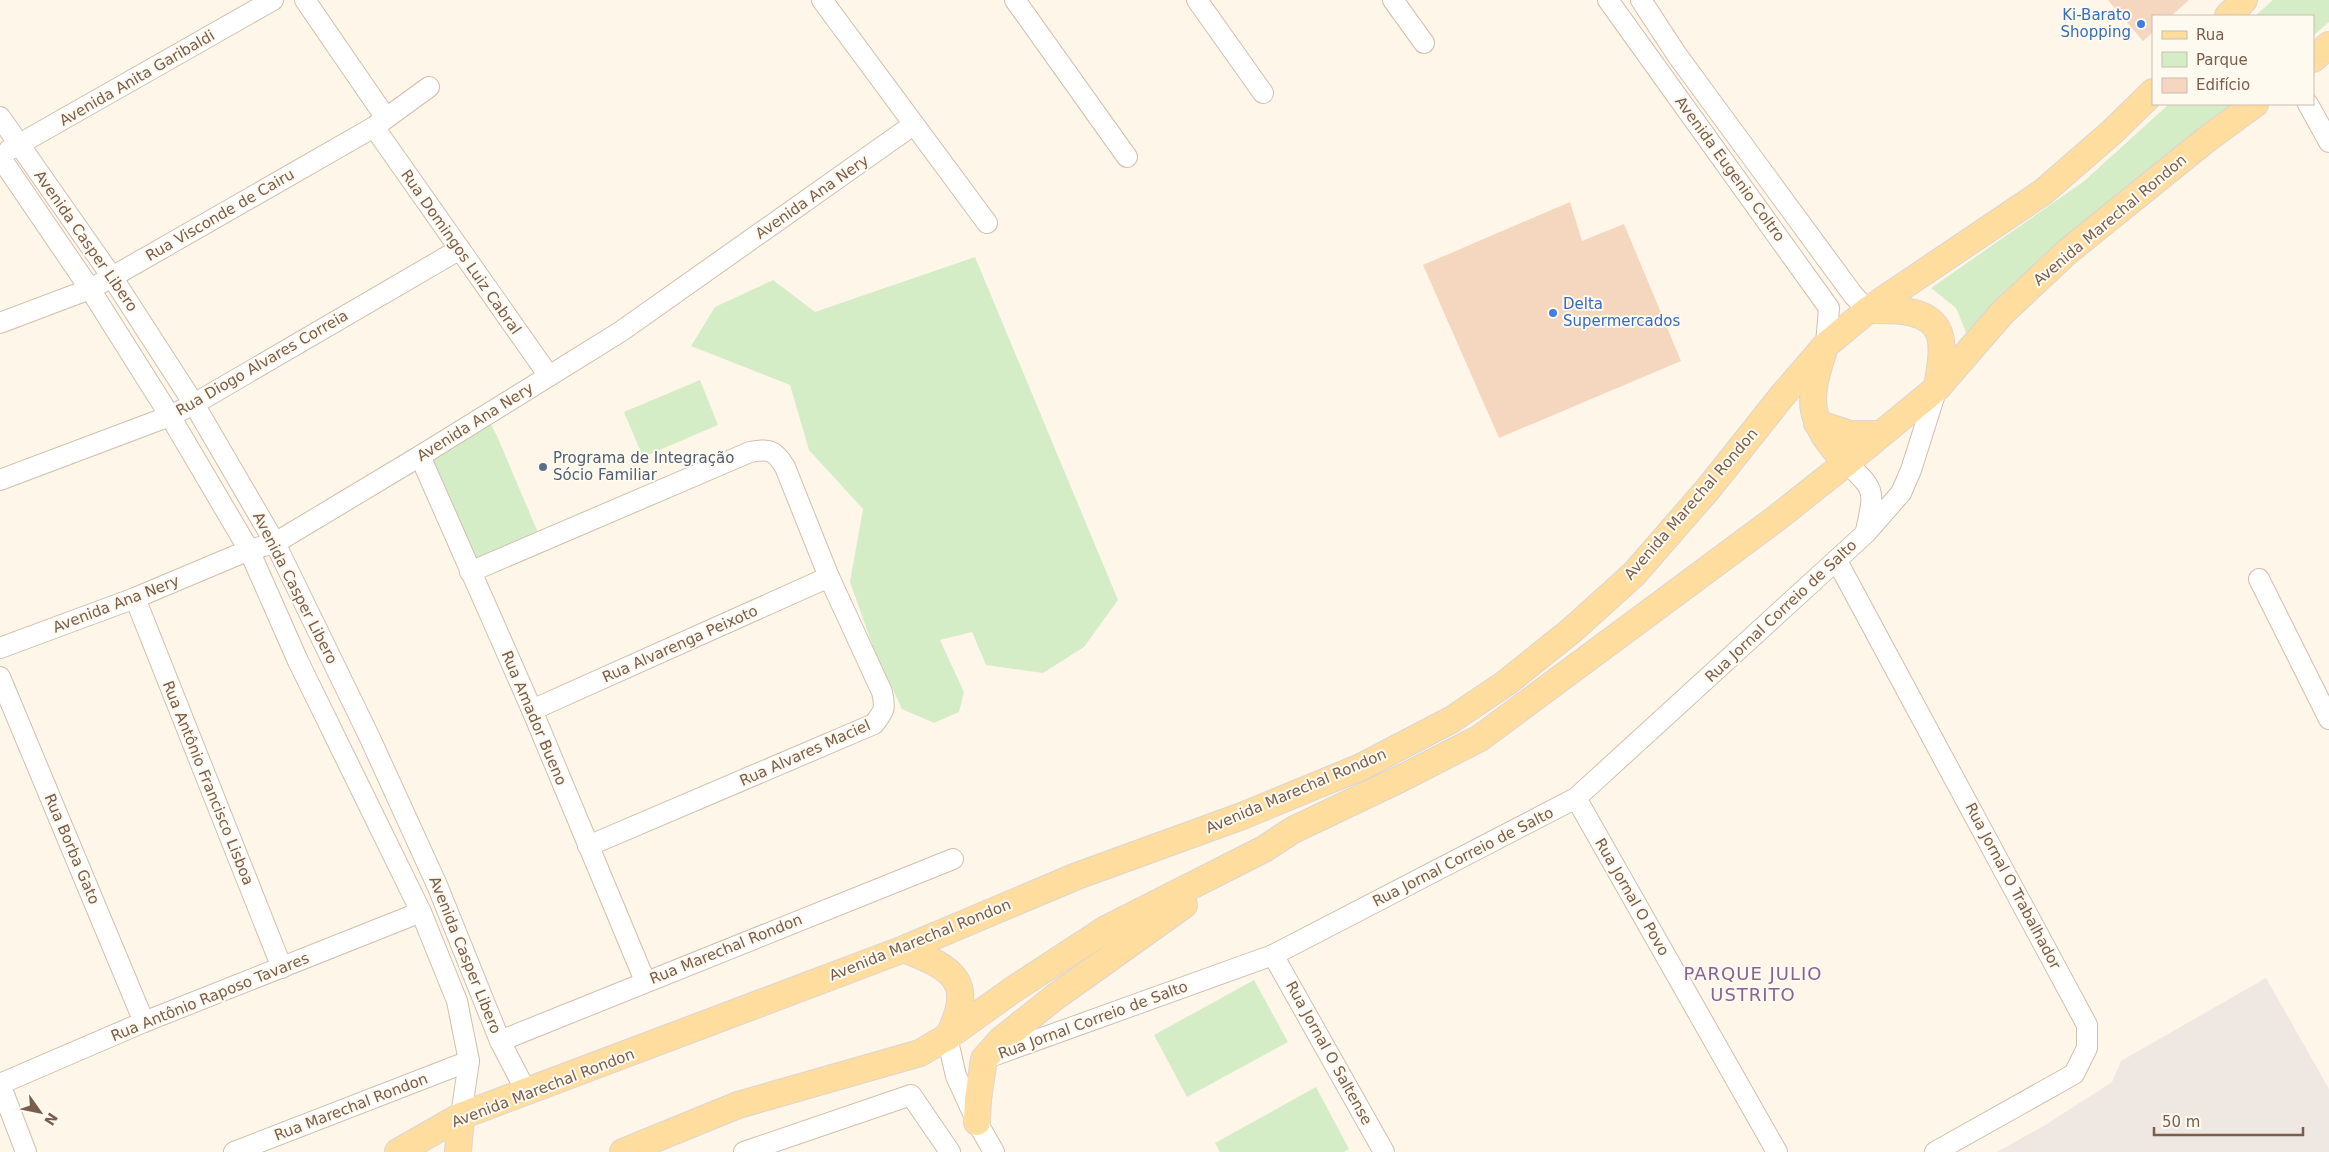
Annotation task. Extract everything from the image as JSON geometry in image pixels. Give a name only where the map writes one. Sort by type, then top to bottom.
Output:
[{"type":"main road","points":[[2229,15],[2244,0]]},
{"type":"main road","points":[[2244,15],[2256,0]]},
{"type":"main road","points":[[2314,58],[2329,45]]},
{"type":"main road","name":"Avenida Marechal Rondon","points":[[398,1152],[461,1116],[527,1093],[904,949],[1077,876],[1242,816],[1361,767],[1451,720],[1506,683],[1572,630],[1634,574],[1708,489],[1782,396],[1826,345],[1868,310],[2043,192],[2112,132],[2152,93]]},
{"type":"main road","name":"Avenida Marechal Rondon","points":[[623,1152],[738,1105],[920,1053],[947,1037],[1011,990],[1106,929],[1264,850],[1293,830],[1480,738],[1778,517],[1846,463],[1937,388],[2002,313],[2067,252],[2208,138],[2254,105]]},
{"type":"main road","points":[[1868,310],[1900,310],[1918,315],[1932,323],[1939,333],[1941,350],[1937,388]]},
{"type":"main road","points":[[1826,345],[1814,383],[1812,403],[1817,423],[1828,442],[1846,463]]},
{"type":"main road","points":[[1817,423],[1850,434],[1880,434]]},
{"type":"main road","points":[[977,1122],[978,1099],[984,1059],[1002,1040],[1132,941],[1264,850]]},
{"type":"main road","points":[[904,949],[934,961],[950,973],[960,988],[961,1007],[947,1037]]},
{"type":"main road","points":[[458,1152],[461,1116]]},
{"type":"street","name":"Avenida Anita Garibaldi","points":[[0,156],[273,0]]},
{"type":"street","name":"Rua Domingos Luiz Cabral","points":[[305,0],[460,249],[548,376]]},
{"type":"street","points":[[822,0],[987,223]]},
{"type":"street","points":[[1015,0],[1127,157]]},
{"type":"street","points":[[1197,0],[1263,93]]},
{"type":"street","points":[[1393,0],[1424,43]]},
{"type":"street","name":"Avenida Eugenio Coltro","points":[[1608,0],[1829,308],[1826,345]]},
{"type":"street","name":"Avenida Eugenio Coltro","points":[[1640,0],[1677,55],[1854,296],[1868,310]]},
{"type":"street","points":[[1660,71],[1677,55]]},
{"type":"street","name":"Rua Visconde de Cairu","points":[[0,323],[90,289],[112,277],[380,123],[429,87]]},
{"type":"street","points":[[2309,105],[2329,142]]},
{"type":"street","name":"Avenida Casper Libero","points":[[0,117],[112,277],[194,404],[275,543],[369,736],[437,885],[500,1041],[527,1093]]},
{"type":"street","name":"Avenida Ana Nery","points":[[0,648],[135,598],[249,550],[275,543],[620,332],[913,125]]},
{"type":"street","name":"Avenida Casper Libero","points":[[0,156],[90,289],[170,416],[249,550],[298,661],[421,912],[457,1001],[469,1061],[461,1116]]},
{"type":"street","name":"Rua Diogo Alvares Correia","points":[[0,480],[170,416],[194,404],[460,249]]},
{"type":"street","name":"Rua Jornal Correio de Salto","points":[[984,1059],[1273,955],[1576,798],[1866,533],[1901,493],[1911,470],[1937,388]]},
{"type":"street","name":"Rua Alvares Maciel","points":[[470,572],[750,452],[766,449],[778,455],[785,467],[829,577],[882,692],[885,705],[882,714],[874,724],[588,846]]},
{"type":"street","name":"Rua Amador Bueno","points":[[420,456],[532,710],[645,981]]},
{"type":"street","name":"Rua Jornal Correio de Salto","points":[[1846,463],[1866,483],[1873,497],[1866,533]]},
{"type":"street","name":"Rua Jornal O Trabalhador","points":[[1837,561],[2088,1025],[2087,1048],[2074,1074],[1935,1152]]},
{"type":"street","name":"Rua Alvarenga Peixoto","points":[[532,710],[829,577]]},
{"type":"street","points":[[2259,579],[2329,719]]},
{"type":"street","name":"Rua Antônio Francisco Lisboa","points":[[135,598],[282,968]]},
{"type":"street","name":"Rua Borba Gato","points":[[0,677],[144,1022]]},
{"type":"street","name":"Rua Jornal O Povo","points":[[1576,798],[1777,1152]]},
{"type":"street","name":"Rua Marechal Rondon","points":[[500,1041],[645,981],[953,859]]},
{"type":"street","name":"Rua Antônio Raposo Tavares","points":[[0,1084],[144,1022],[421,912]]},
{"type":"street","name":"Rua Jornal O Saltense","points":[[1273,955],[1384,1152]]},
{"type":"street","points":[[947,1037],[956,1076],[977,1122],[994,1152]]},
{"type":"street","name":"Rua Marechal Rondon","points":[[234,1152],[469,1061]]},
{"type":"street","points":[[0,1084],[26,1152]]},
{"type":"street","points":[[744,1152],[911,1095],[950,1152]]},
{"type":"shaded area","points":[[2266,978],[2329,1089],[2329,1152],[1997,1152],[2047,1124],[2112,1082],[2121,1061]]},
{"type":"green space","points":[[2273,0],[2329,0],[2329,22],[2314,35],[2314,15],[2256,15]]},
{"type":"green space","points":[[2168,105],[2246,105],[1967,335],[1956,308],[1931,288],[2083,182]]},
{"type":"green space","points":[[975,257],[1118,600],[1084,647],[1043,673],[986,665],[972,632],[940,640],[964,692],[959,712],[934,723],[902,709],[873,647],[850,582],[863,509],[809,450],[790,385],[691,346],[715,307],[773,280],[815,312]]},
{"type":"green space","points":[[700,380],[718,425],[643,457],[624,412]]},
{"type":"green space","points":[[486,415],[497,436],[542,542],[470,572],[420,457]]},
{"type":"green space","points":[[1254,980],[1288,1042],[1187,1097],[1154,1035]]},
{"type":"green space","points":[[1316,1087],[1349,1149],[1344,1152],[1220,1152],[1215,1143]]},
{"type":"building","name":"Ki-Barato Shopping","points":[[2108,0],[2189,0],[2172,15],[2152,15],[2152,33],[2143,41]]},
{"type":"building","name":"Delta Supermercados","points":[[1570,202],[1582,241],[1624,224],[1681,361],[1499,438],[1423,265]]},
{"type":"place","name":"Ki-Barato Shopping","points":[[2141,24]]},
{"type":"place","name":"Delta Supermercados","points":[[1553,313]]},
{"type":"place","name":"Programa de Integração Sócio Familiar","points":[[543,467]]},
{"type":"district","name":"PARQUE JULIO USTRITO","points":[[1753,983]]}]
